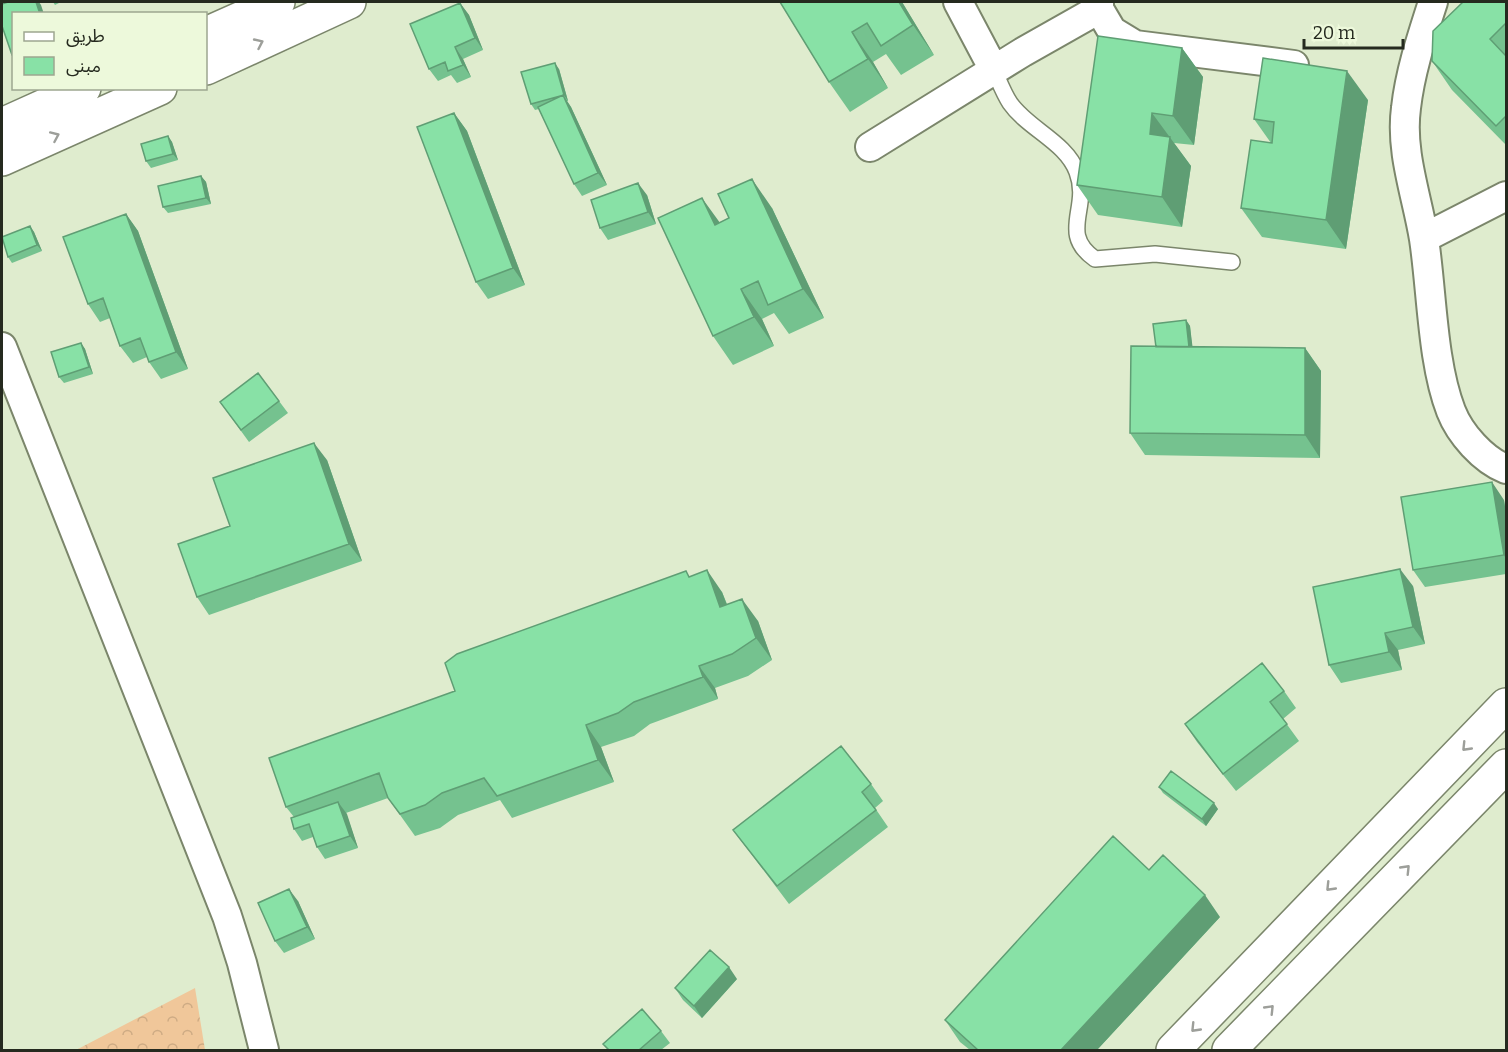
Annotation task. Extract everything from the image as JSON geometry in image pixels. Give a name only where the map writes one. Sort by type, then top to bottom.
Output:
[{"type":"main road","points":[[207,34],[278,2]]},
{"type":"main road","points":[[207,68],[345,2]]},
{"type":"main road","points":[[2,125],[80,90]]},
{"type":"main road","points":[[2,159],[156,90]]},
{"type":"main road","points":[[1173,1050],[1506,705]]},
{"type":"main road","points":[[1229,1050],[1506,766]]},
{"type":"street","points":[[958,2],[994,70]]},
{"type":"street","points":[[1433,2],[1405,109],[1408,164],[1424,238],[1443,382],[1452,412],[1467,438],[1498,466],[1506,469]]},
{"type":"street","points":[[870,147],[1099,5],[1112,31],[1135,45],[1294,65]]},
{"type":"street","points":[[1424,238],[1506,196]]},
{"type":"street","points":[[2,347],[227,916],[242,963],[264,1050]]},
{"type":"lane","points":[[994,70],[1011,104],[1062,151],[1077,172],[1082,202],[1075,230],[1082,249],[1095,259],[1155,254],[1232,262]]},
{"type":"green space","points":[[195,988],[205,1050],[76,1050]]},
{"type":"building","points":[[36,2],[39,12],[12,12],[12,55],[2,26],[2,4]]},
{"type":"building","points":[[780,2],[899,2],[913,25],[881,46],[867,23],[852,32],[868,59],[829,82]]},
{"type":"building","points":[[1463,2],[1506,2],[1506,23],[1490,39],[1506,56],[1506,116],[1496,126],[1432,61],[1433,31]]},
{"type":"building","points":[[460,3],[475,38],[455,47],[463,65],[448,71],[445,62],[429,69],[410,24]]},
{"type":"building","points":[[1098,36],[1182,48],[1173,116],[1152,113],[1150,134],[1170,137],[1162,197],[1077,185]]},
{"type":"building","points":[[1263,58],[1347,71],[1326,220],[1241,208],[1251,140],[1272,143],[1274,122],[1254,119]]},
{"type":"building","points":[[555,63],[564,95],[531,104],[521,72]]},
{"type":"building","points":[[563,95],[598,173],[574,184],[538,107]]},
{"type":"building","points":[[454,113],[513,268],[476,282],[417,127]]},
{"type":"building","points":[[168,136],[173,154],[146,161],[141,144]]},
{"type":"building","points":[[201,176],[206,198],[163,207],[158,186]]},
{"type":"building","points":[[752,179],[803,289],[768,305],[758,281],[741,289],[754,317],[713,336],[658,218],[702,198],[715,225],[729,218],[718,194]]},
{"type":"building","points":[[638,183],[648,212],[600,228],[591,200]]},
{"type":"building","points":[[126,214],[176,352],[149,362],[140,338],[120,346],[103,298],[88,304],[63,237]]},
{"type":"building","points":[[30,226],[37,245],[8,257],[2,237]]},
{"type":"building","points":[[1186,320],[1189,347],[1156,347],[1153,324]]},
{"type":"building","points":[[81,343],[89,367],[59,377],[51,352]]},
{"type":"building","points":[[1131,346],[1305,348],[1305,435],[1130,433]]},
{"type":"building","points":[[258,373],[279,401],[241,430],[220,402]]},
{"type":"building","points":[[314,443],[349,544],[197,597],[178,544],[230,526],[213,478]]},
{"type":"building","points":[[1492,482],[1504,555],[1413,570],[1401,497]]},
{"type":"building","points":[[1400,569],[1413,627],[1385,633],[1389,652],[1329,665],[1313,587]]},
{"type":"building","points":[[707,570],[720,607],[742,599],[756,638],[732,654],[699,666],[703,677],[634,702],[618,713],[586,725],[598,760],[497,796],[484,778],[442,793],[425,805],[400,814],[388,798],[379,773],[286,807],[269,758],[455,691],[445,663],[457,654],[686,571],[689,577]]},
{"type":"building","points":[[1262,663],[1284,691],[1270,702],[1287,724],[1223,774],[1185,724]]},
{"type":"building","points":[[841,746],[871,784],[862,792],[876,810],[777,886],[733,830]]},
{"type":"building","points":[[1171,771],[1214,803],[1202,819],[1159,787]]},
{"type":"building","points":[[338,802],[350,836],[317,847],[309,824],[294,829],[291,818]]},
{"type":"building","points":[[1113,836],[1149,870],[1163,855],[1205,895],[1061,1050],[978,1050],[945,1020]]},
{"type":"building","points":[[289,889],[307,927],[275,941],[258,903]]},
{"type":"building","points":[[710,950],[729,967],[694,1006],[675,988]]},
{"type":"building","points":[[642,1009],[661,1031],[639,1050],[609,1050],[603,1044]]}]
